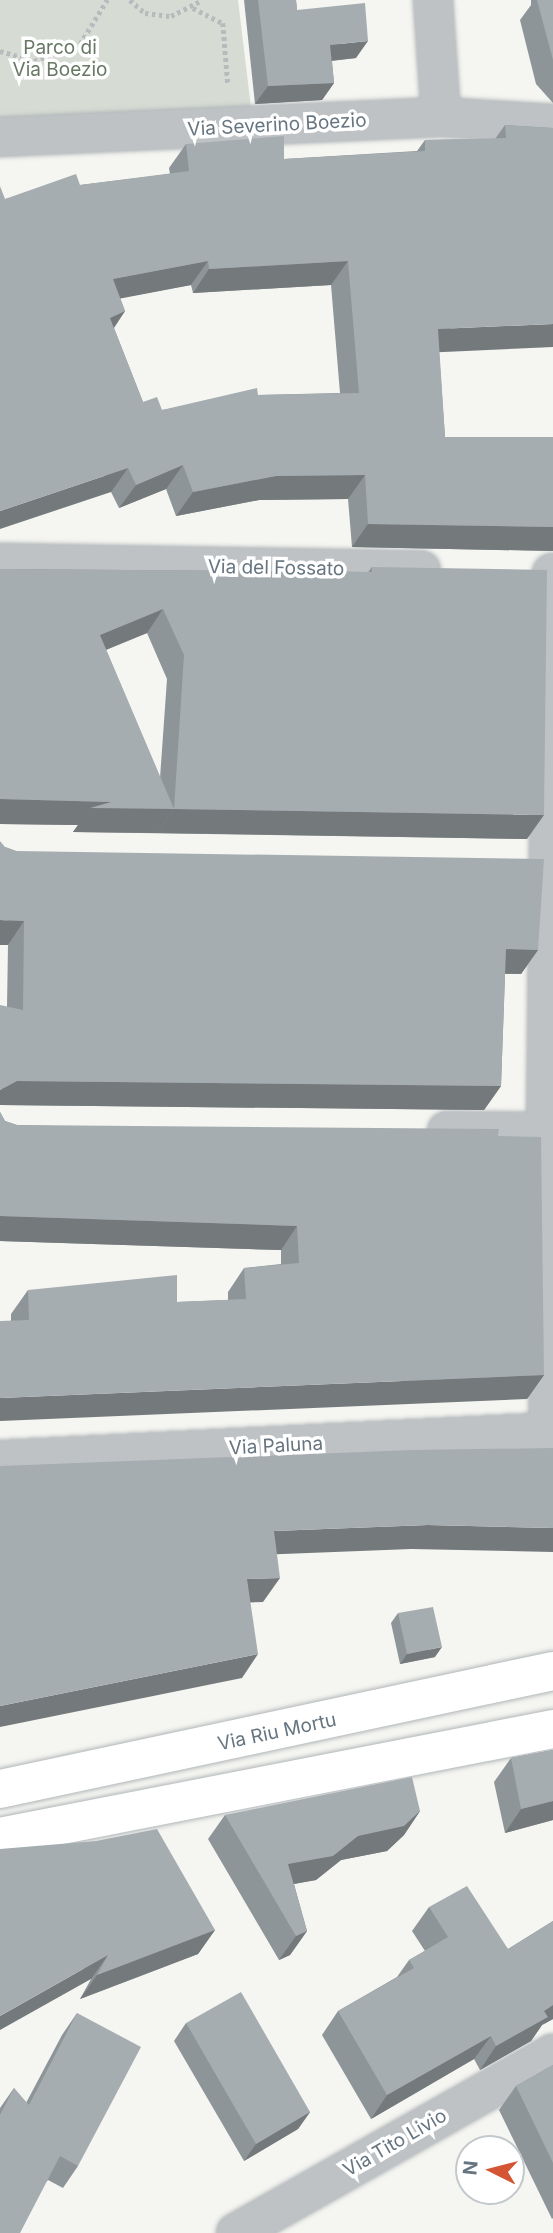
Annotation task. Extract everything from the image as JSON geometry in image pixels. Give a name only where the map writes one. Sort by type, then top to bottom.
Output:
[{"type":"main road","name":"Via Riu Mortu","points":[[0,1789],[553,1671]]},
{"type":"main road","points":[[0,1837],[553,1729]]},
{"type":"street","points":[[433,0],[441,117]]},
{"type":"street","name":"Via Severino Boezio","points":[[0,137],[441,117],[553,124]]},
{"type":"street","name":"Via del Fossato","points":[[0,563],[456,571]]},
{"type":"street","points":[[511,572],[553,573],[546,1132],[551,1432]]},
{"type":"street","points":[[507,860],[551,861]]},
{"type":"street","points":[[411,1131],[546,1132]]},
{"type":"street","name":"Via Paluna","points":[[0,1460],[551,1432]]},
{"type":"street","name":"Via Tito Livio","points":[[236,2233],[553,2053]]},
{"type":"path","points":[[0,51],[34,61],[80,44],[107,0]]},
{"type":"path","points":[[130,0],[145,13],[171,16],[193,8],[202,0]]},
{"type":"path","points":[[193,8],[223,23],[229,97]]},
{"type":"green space","name":"Parco di Via Boezio","points":[[0,0],[238,0],[251,108],[0,120]]},
{"type":"building","points":[[258,0],[296,0],[297,10],[365,3],[368,41],[330,45],[334,83],[268,86]]},
{"type":"building","points":[[537,0],[553,0],[553,60]]},
{"type":"building","points":[[505,125],[553,128],[553,324],[438,329],[445,437],[553,437],[553,527],[368,524],[365,475],[276,476],[193,492],[183,465],[136,485],[128,468],[0,511],[0,186],[5,199],[76,174],[80,185],[189,171],[186,144],[284,136],[284,159],[425,151],[425,140],[506,138]],"holes":[[[208,261],[209,269],[348,261],[359,393],[258,395],[257,388],[162,410],[157,397],[143,402],[110,318],[125,311],[113,279]]]},
{"type":"building","points":[[372,567],[547,570],[544,815],[90,808],[111,802],[0,799],[0,569],[372,572]],"holes":[[[163,609],[184,655],[174,809],[100,635]]]},
{"type":"building","points":[[0,841],[5,847],[16,851],[544,859],[538,950],[506,949],[501,1086],[17,1081],[0,1090],[0,1005],[23,1010],[24,921],[0,920]]},
{"type":"building","points":[[0,1112],[5,1121],[17,1125],[499,1129],[498,1136],[541,1137],[544,1375],[0,1398],[0,1321],[29,1320],[28,1290],[177,1275],[177,1302],[246,1299],[244,1268],[299,1263],[297,1226],[0,1216]]},
{"type":"building","points":[[553,1448],[553,1528],[428,1525],[274,1531],[280,1578],[247,1579],[258,1654],[0,1706],[0,1466],[412,1450]]},
{"type":"building","points":[[433,1607],[442,1647],[407,1654],[398,1613]]},
{"type":"building","points":[[553,1750],[553,1801],[521,1809],[511,1758]]},
{"type":"building","points":[[412,1777],[420,1811],[404,1826],[358,1836],[333,1856],[288,1864],[307,1931],[296,1936],[225,1815]]},
{"type":"building","points":[[157,1829],[215,1930],[97,1975],[108,1955],[0,2016],[0,1849],[96,1841]]},
{"type":"building","points":[[467,1886],[508,1949],[553,1921],[553,2005],[544,2011],[548,2017],[496,2046],[491,2036],[387,2095],[338,2011],[414,1968],[409,1960],[448,1937],[429,1907]]},
{"type":"building","points":[[241,1992],[310,2112],[256,2144],[186,2023]]},
{"type":"building","points":[[77,2013],[141,2047],[78,2166],[60,2156],[20,2233],[0,2233],[0,2115],[14,2088],[29,2105]]},
{"type":"building","points":[[553,2065],[553,2163],[516,2086]]}]
